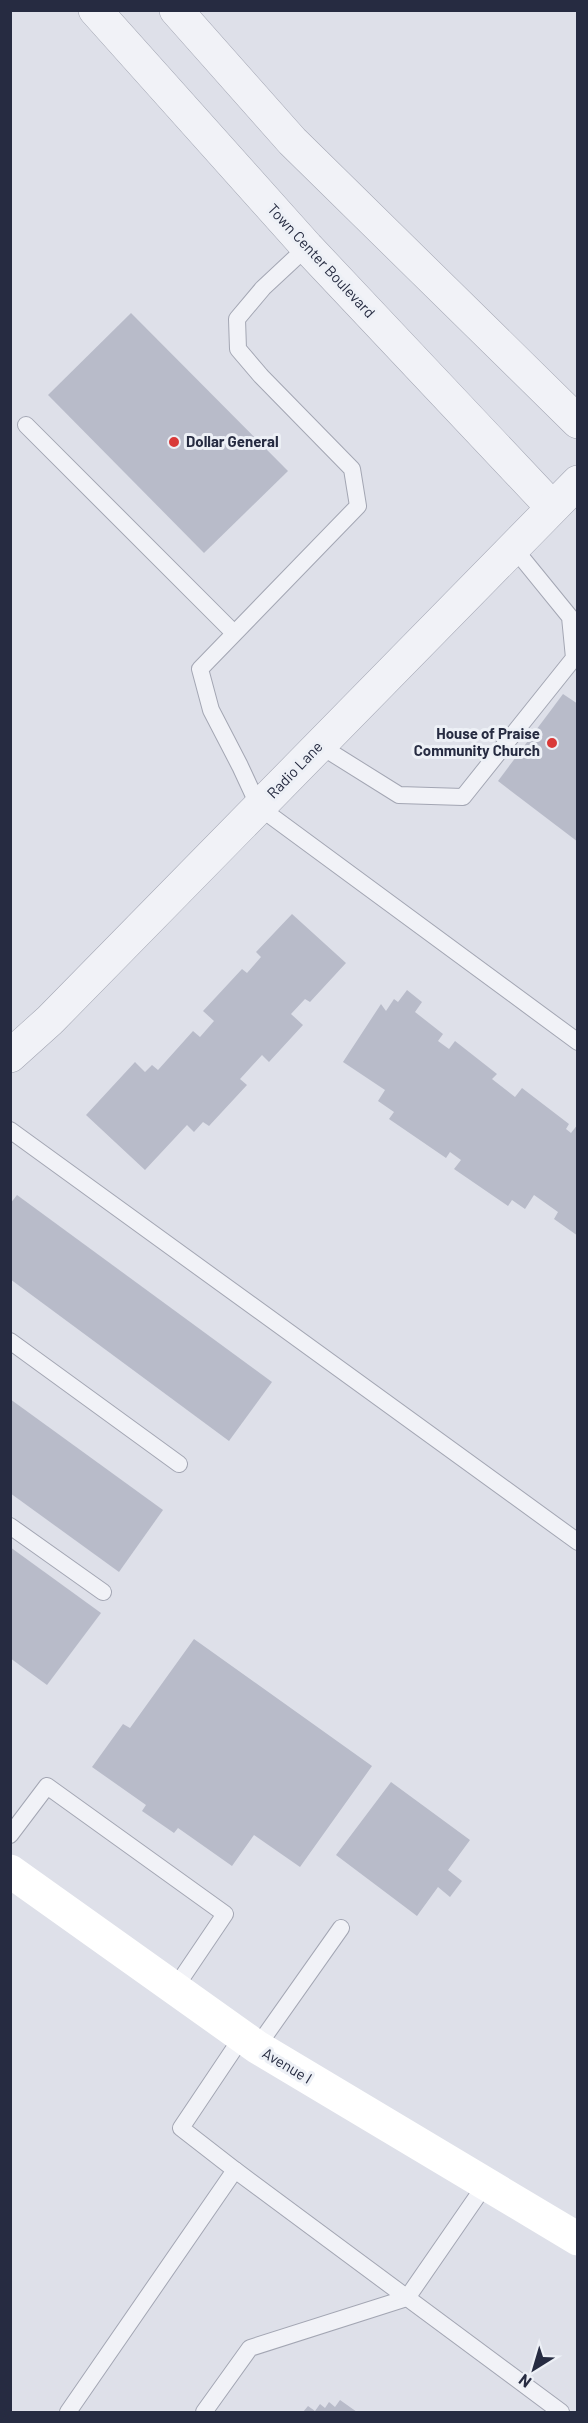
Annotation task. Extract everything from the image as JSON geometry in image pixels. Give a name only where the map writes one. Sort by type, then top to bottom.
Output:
[{"type":"main road","name":"Avenue I","points":[[10,1871],[249,2042],[578,2240]]},
{"type":"street","name":"Town Center Boulevard","points":[[95,10],[307,247],[552,507]]},
{"type":"street","points":[[176,10],[292,141],[578,422]]},
{"type":"street","name":"Radio Lane","points":[[10,1056],[59,1011],[578,482]]},
{"type":"lane","points":[[307,247],[263,288],[237,319],[238,349],[261,376],[352,469],[358,506],[200,669],[211,710],[259,807],[578,1041]]},
{"type":"lane","points":[[26,424],[234,633]]},
{"type":"lane","points":[[319,745],[399,795],[463,797],[574,658],[570,617],[513,547]]},
{"type":"lane","points":[[10,1130],[578,1542]]},
{"type":"lane","points":[[10,1341],[179,1464]]},
{"type":"lane","points":[[10,1526],[103,1592]]},
{"type":"lane","points":[[10,1835],[47,1786],[225,1914],[175,1988]]},
{"type":"lane","points":[[341,1928],[181,2128],[561,2412]]},
{"type":"lane","points":[[68,2412],[235,2170]]},
{"type":"lane","points":[[204,2412],[250,2348],[407,2298],[485,2185]]},
{"type":"building","points":[[131,313],[288,471],[204,553],[48,395]]},
{"type":"building","name":"House of Praise Community Church","points":[[563,694],[578,704],[578,842],[498,781]]},
{"type":"building","points":[[292,914],[346,963],[310,1002],[305,999],[291,1014],[303,1025],[269,1062],[262,1055],[240,1079],[247,1085],[209,1126],[203,1122],[194,1132],[187,1125],[145,1170],[86,1115],[135,1062],[145,1072],[152,1065],[158,1070],[193,1031],[200,1037],[214,1021],[203,1011],[242,969],[247,973],[261,957],[256,952]]},
{"type":"building","points":[[407,990],[422,1002],[415,1012],[443,1034],[438,1041],[449,1049],[455,1041],[497,1074],[492,1079],[515,1097],[522,1088],[569,1124],[566,1129],[571,1133],[578,1124],[578,1236],[554,1219],[558,1212],[534,1195],[525,1209],[512,1200],[508,1206],[454,1169],[461,1160],[450,1152],[446,1158],[389,1119],[394,1112],[378,1101],[385,1090],[343,1062],[381,1004],[386,1011],[394,999],[398,1002]]},
{"type":"building","points":[[17,1195],[272,1382],[229,1441],[10,1279],[10,1204]]},
{"type":"building","points":[[10,1399],[163,1510],[119,1572],[10,1493]]},
{"type":"building","points":[[10,1547],[101,1613],[47,1685],[10,1658]]},
{"type":"building","points":[[194,1639],[372,1766],[300,1867],[254,1835],[232,1866],[178,1828],[174,1833],[142,1811],[146,1805],[92,1767],[123,1724],[130,1728]]},
{"type":"building","points":[[391,1782],[470,1840],[448,1870],[462,1881],[450,1897],[438,1887],[417,1916],[336,1855]]},
{"type":"building","points":[[340,2400],[357,2412],[303,2412],[308,2406],[315,2411],[320,2404],[325,2408],[329,2402],[335,2407]]},
{"type":"place","name":"Dollar General","points":[[174,442]]},
{"type":"place","name":"House of Praise Community Church","points":[[552,743]]}]
